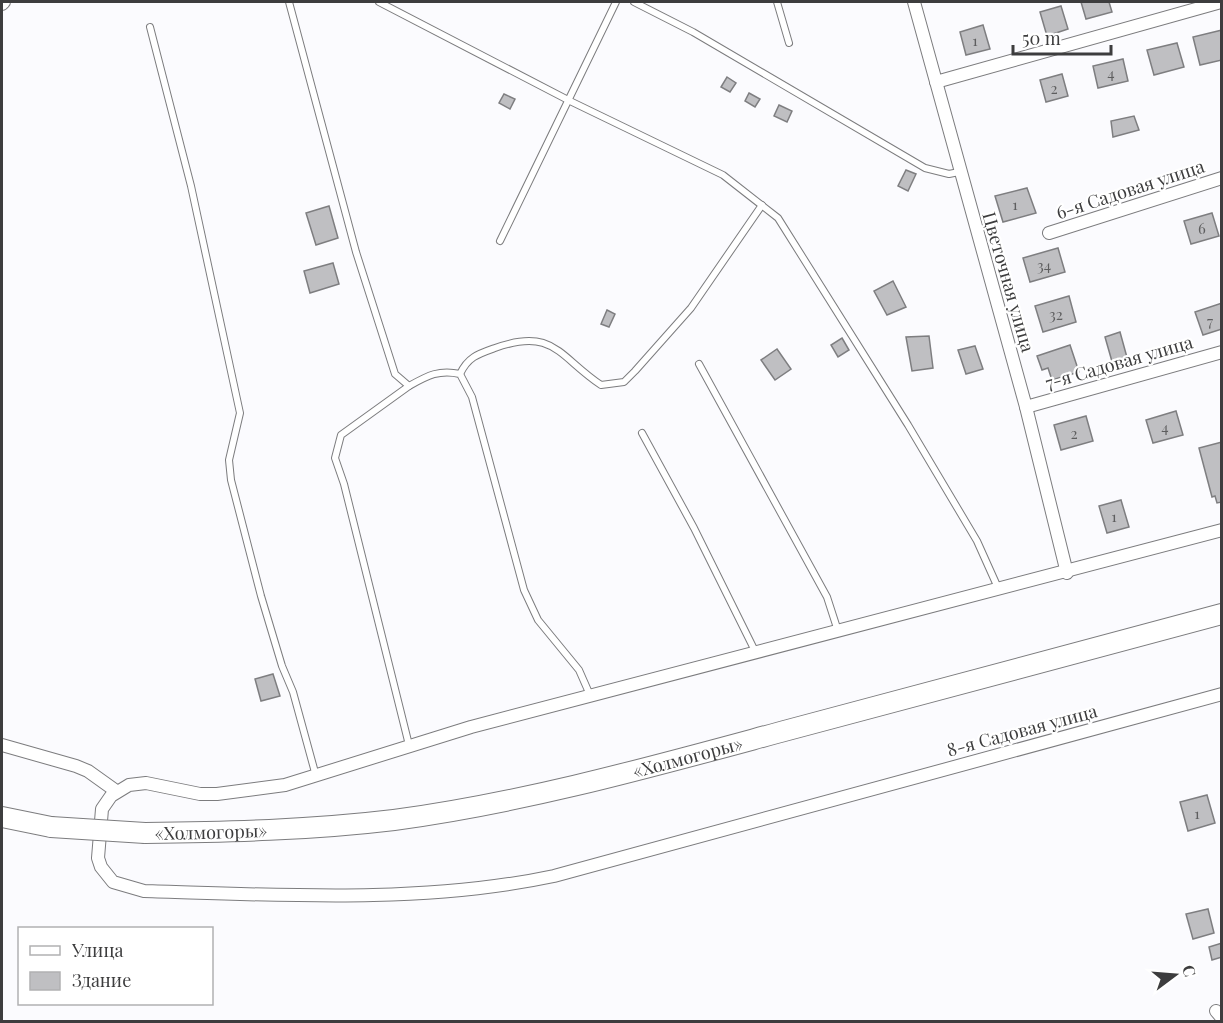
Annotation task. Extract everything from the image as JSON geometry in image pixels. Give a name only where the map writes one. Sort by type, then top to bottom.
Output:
[{"type":"highway","name":"«Холмогоры»","points":[[2,819],[51,827],[145,833],[251,832],[342,825],[465,809],[650,767],[1221,614]]},
{"type":"street","name":"Цветочная улица","points":[[914,2],[959,172],[1026,407],[1067,573]]},
{"type":"street","points":[[936,82],[1221,2]]},
{"type":"street","name":"6-я Садовая улица","points":[[1049,233],[1221,178]]},
{"type":"street","name":"7-я Садовая улица","points":[[1026,407],[1221,352]]},
{"type":"street","points":[[2,745],[76,766],[88,771],[116,791],[129,785],[146,783],[200,794],[240,793],[317,777],[409,745],[590,695],[1067,573],[1221,530]]},
{"type":"street","name":"8-я Садовая улица","points":[[116,791],[102,809],[97,849],[101,867],[107,876],[121,886],[164,891],[381,894],[492,888],[554,876],[1221,694]]},
{"type":"lane","points":[[289,2],[356,252],[395,374],[409,386]]},
{"type":"lane","points":[[379,2],[570,101],[723,175],[778,218],[908,425],[977,541],[999,590]]},
{"type":"lane","points":[[500,241],[570,101],[616,2]]},
{"type":"lane","points":[[634,2],[693,32],[925,168],[949,174],[959,172]]},
{"type":"lane","points":[[777,2],[789,43]]},
{"type":"lane","points":[[150,27],[190,186],[240,413],[229,460],[231,480],[267,616],[282,666],[293,692],[317,777]]},
{"type":"lane","points":[[460,374],[465,363],[473,356],[532,339],[544,342],[567,356],[601,385],[624,382],[691,308],[762,205]]},
{"type":"lane","points":[[699,364],[827,597],[838,632]]},
{"type":"lane","points":[[409,745],[344,484],[335,458],[341,435],[409,386],[430,374],[446,371],[460,374],[472,396],[524,590],[538,620],[579,670],[590,695]]},
{"type":"lane","points":[[642,433],[694,528],[756,653]]},
{"type":"building","points":[[1081,2],[1109,2],[1112,12],[1086,19]]},
{"type":"building","points":[[1061,6],[1068,29],[1047,36],[1040,12]]},
{"type":"building","points":[[983,25],[990,49],[966,55],[960,32]]},
{"type":"building","points":[[1222,30],[1222,60],[1200,65],[1193,37]]},
{"type":"building","points":[[1177,43],[1184,67],[1154,75],[1147,50]]},
{"type":"building","points":[[1123,59],[1128,81],[1098,88],[1093,66]]},
{"type":"building","points":[[1062,74],[1068,96],[1046,102],[1040,80]]},
{"type":"building","points":[[727,77],[736,83],[730,92],[721,87]]},
{"type":"building","points":[[749,93],[760,99],[755,107],[745,101]]},
{"type":"building","points":[[504,94],[515,99],[510,109],[499,103]]},
{"type":"building","points":[[779,105],[792,111],[787,122],[774,116]]},
{"type":"building","points":[[1134,116],[1139,130],[1113,137],[1111,121]]},
{"type":"building","points":[[906,170],[916,174],[908,191],[898,186]]},
{"type":"building","points":[[1027,188],[1036,213],[1003,222],[995,196]]},
{"type":"building","points":[[329,206],[338,238],[316,245],[306,213]]},
{"type":"building","points":[[1212,213],[1219,236],[1191,244],[1184,221]]},
{"type":"building","points":[[1058,248],[1065,272],[1030,282],[1023,258]]},
{"type":"building","points":[[333,263],[339,284],[310,293],[304,271]]},
{"type":"building","points":[[893,281],[906,307],[887,315],[874,291]]},
{"type":"building","points":[[1069,296],[1076,322],[1043,332],[1035,306]]},
{"type":"building","points":[[1222,303],[1222,329],[1203,335],[1195,312]]},
{"type":"building","points":[[607,310],[615,314],[609,327],[601,324]]},
{"type":"building","points":[[1120,332],[1128,361],[1113,365],[1105,337]]},
{"type":"building","points":[[929,336],[933,368],[912,371],[906,337]]},
{"type":"building","points":[[842,338],[849,350],[838,357],[831,345]]},
{"type":"building","points":[[1070,345],[1079,372],[1052,380],[1048,368],[1042,370],[1037,356]]},
{"type":"building","points":[[975,346],[983,369],[966,374],[958,350]]},
{"type":"building","points":[[777,349],[791,369],[775,380],[761,360]]},
{"type":"building","points":[[1176,411],[1183,435],[1153,443],[1146,420]]},
{"type":"building","points":[[1086,416],[1093,441],[1061,450],[1054,425]]},
{"type":"building","points":[[1222,442],[1222,502],[1217,503],[1215,496],[1212,497],[1199,448]]},
{"type":"building","points":[[1121,500],[1129,527],[1107,533],[1099,506]]},
{"type":"building","points":[[273,674],[280,696],[261,701],[255,679]]},
{"type":"building","points":[[1207,795],[1215,823],[1188,831],[1180,802]]},
{"type":"building","points":[[1208,909],[1214,933],[1193,939],[1186,914]]},
{"type":"building","points":[[1222,943],[1222,957],[1212,960],[1209,947]]}]
